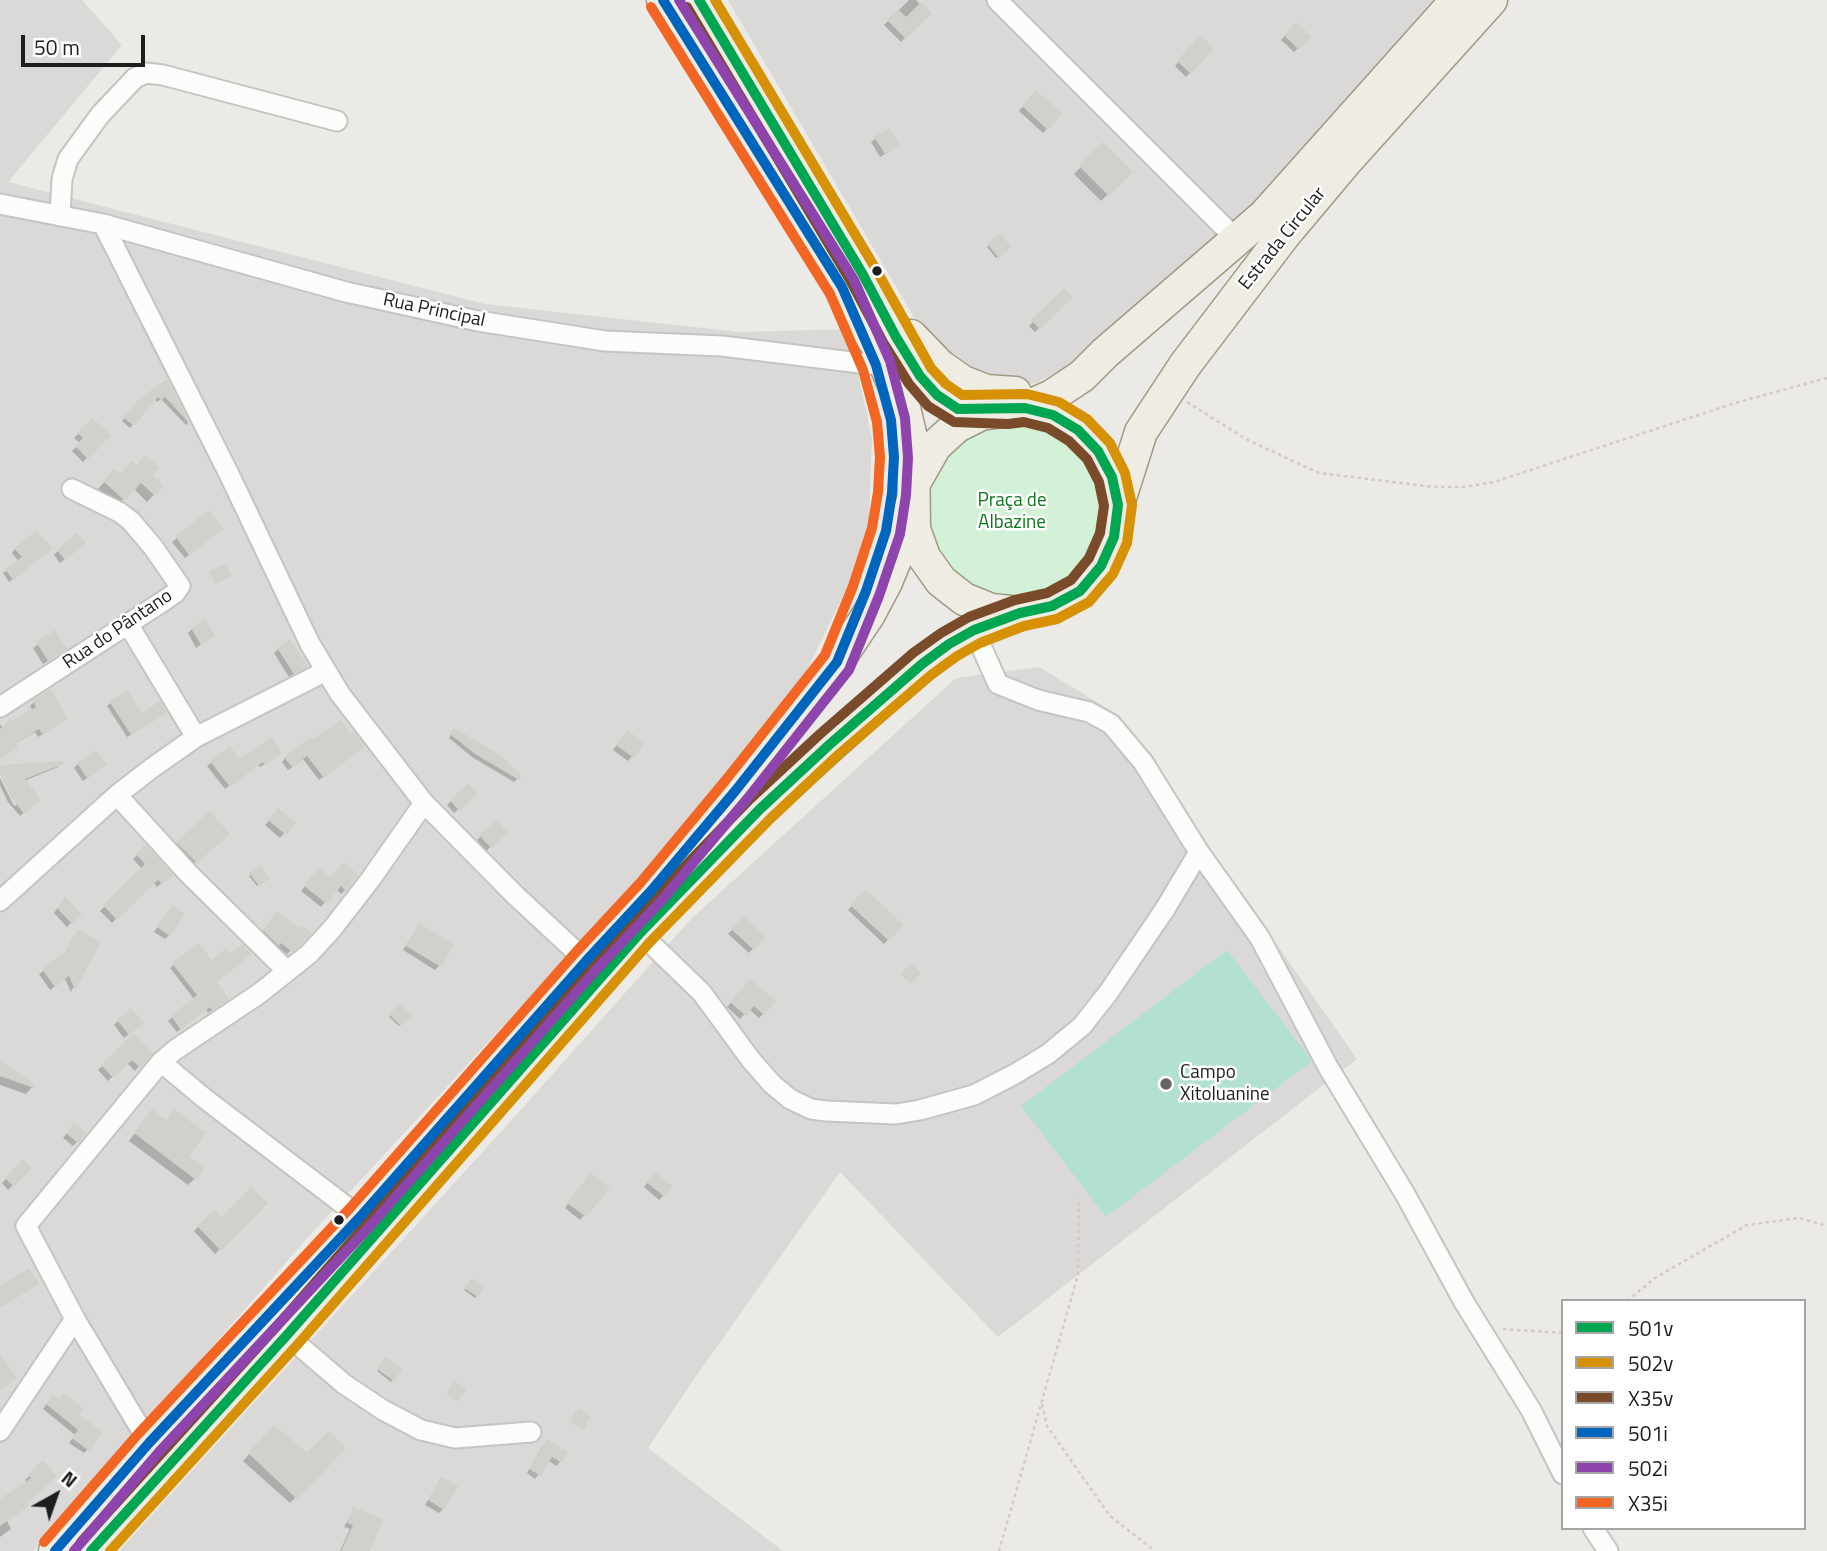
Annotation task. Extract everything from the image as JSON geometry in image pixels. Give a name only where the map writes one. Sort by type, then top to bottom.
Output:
[{"type":"main road","points":[[663,0],[878,347],[904,408],[913,446],[914,529],[924,557],[941,581],[964,599],[991,610],[1020,613]]},
{"type":"main road","name":"Estrada Circular","points":[[699,0],[920,376],[937,395],[958,409],[1016,409],[1067,387],[1082,376],[1265,215],[1458,0]]},
{"type":"main road","name":"Estrada Circular","points":[[1118,505],[1141,432],[1185,365],[1284,235],[1490,0]]},
{"type":"main road","points":[[836,662],[866,591],[886,531],[894,457],[891,420],[876,365],[842,288]]},
{"type":"main road","points":[[881,306],[940,366],[963,382],[986,391],[1011,394],[1038,388],[1105,353]]},
{"type":"main road","points":[[899,684],[981,646],[1070,617],[1088,606],[1112,582],[1131,541],[1144,456],[1185,365]]},
{"type":"main road","points":[[55,1551],[149,1443],[360,1217],[651,891],[736,790],[836,662],[869,614],[900,548],[914,491],[935,446],[957,426],[981,414],[1016,409],[1053,415],[1078,430],[1098,451],[1112,477],[1118,505],[1115,537],[1101,566],[1080,590],[1052,606],[1020,613],[974,630],[949,644],[899,684],[760,809],[640,933],[287,1335],[91,1551]]},
{"type":"street","points":[[997,0],[1238,241]]},
{"type":"street","points":[[60,216],[62,179],[68,159],[100,115],[135,78],[146,73],[163,75],[337,121]]},
{"type":"street","name":"Rua Principal","points":[[0,204],[103,224],[346,292],[478,321],[605,341],[722,346],[876,365]]},
{"type":"street","points":[[103,224],[228,472],[310,644],[340,694],[424,803],[515,895],[586,961]]},
{"type":"street","name":"Rua do Pântano","points":[[0,708],[175,593],[180,586],[131,521],[120,512],[72,489]]},
{"type":"street","points":[[128,624],[196,737]]},
{"type":"street","points":[[981,646],[995,679],[1003,687],[1038,700],[1089,712],[1111,724],[1143,762],[1199,852],[1261,938],[1328,1067],[1405,1194],[1480,1328],[1531,1410],[1561,1470]]},
{"type":"street","points":[[0,901],[117,795],[196,737],[326,671]]},
{"type":"street","points":[[117,795],[188,873],[287,971]]},
{"type":"street","points":[[149,1443],[75,1320],[26,1226],[161,1062],[260,993],[309,954],[332,929],[424,803]]},
{"type":"street","points":[[640,933],[702,993],[751,1060],[772,1084],[790,1098],[811,1109],[896,1114],[974,1095],[1048,1054],[1082,1026],[1108,993],[1165,909],[1199,852]]},
{"type":"street","points":[[161,1062],[360,1217]]},
{"type":"street","points":[[0,1431],[75,1320]]},
{"type":"street","points":[[287,1335],[344,1384],[383,1410],[421,1430],[455,1437],[531,1432]]},
{"type":"street","points":[[1594,1530],[1608,1551]]},
{"type":"path","points":[[1172,393],[1246,439],[1319,473],[1434,487],[1494,482],[1735,403],[1827,378]]},
{"type":"path","points":[[999,1551],[1078,1275],[1079,1197]]},
{"type":"path","points":[[1629,1299],[1655,1278],[1746,1225],[1799,1218],[1827,1226]]},
{"type":"path","points":[[1480,1328],[1561,1333]]},
{"type":"path","points":[[1042,1402],[1047,1426],[1110,1516],[1155,1551]]},
{"type":"shaded area","points":[[0,0],[82,0],[122,45],[8,182],[485,304],[740,332],[848,329],[872,438],[868,545],[806,672],[676,839],[309,1236],[33,1551],[0,1551]]},
{"type":"shaded area","points":[[728,0],[1440,0],[1335,119],[1214,242],[1067,367],[1036,383],[1004,387],[977,382],[918,324]]},
{"type":"shaded area","points":[[1039,667],[1115,713],[1357,1059],[998,1337],[840,1172],[648,1448],[783,1551],[119,1551],[691,919],[956,678]]},
{"type":"green space","name":"Praça de Albazine","points":[[1013,424],[1046,431],[1075,449],[1093,478],[1100,511],[1093,544],[1075,573],[1046,591],[1013,598],[980,591],[951,573],[933,544],[926,511],[933,478],[951,449],[980,431]]},
{"type":"green space","name":"Campo Xitoluanine","points":[[1227,950],[1312,1061],[1106,1217],[1021,1106]]},
{"type":"building","points":[[921,2],[932,13],[906,39],[887,20],[898,9],[906,17]]},
{"type":"building","points":[[1296,22],[1312,37],[1299,50],[1284,35]]},
{"type":"building","points":[[1200,35],[1214,48],[1191,74],[1177,61]]},
{"type":"building","points":[[1036,90],[1062,114],[1048,130],[1022,106]]},
{"type":"building","points":[[889,128],[900,145],[885,154],[874,137]]},
{"type":"building","points":[[1103,142],[1133,172],[1109,196],[1079,166]]},
{"type":"building","points":[[1000,233],[1011,247],[999,258],[987,244]]},
{"type":"building","points":[[1064,288],[1073,297],[1040,329],[1031,320]]},
{"type":"building","points":[[167,379],[190,424],[165,397],[161,400],[158,397],[134,426],[123,417],[140,398]]},
{"type":"building","points":[[92,418],[111,435],[88,459],[75,446],[83,438],[77,433]]},
{"type":"building","points":[[145,455],[159,467],[152,475],[164,486],[155,496],[141,483],[125,501],[103,481],[114,469],[120,474],[132,461],[137,465]]},
{"type":"building","points":[[209,510],[224,529],[189,555],[175,536]]},
{"type":"building","points":[[36,531],[53,548],[13,580],[5,569],[22,557],[14,548]]},
{"type":"building","points":[[77,533],[86,543],[65,560],[57,550]]},
{"type":"building","points":[[226,563],[232,576],[215,584],[209,571]]},
{"type":"building","points":[[205,619],[215,636],[201,645],[191,628]]},
{"type":"building","points":[[55,630],[67,649],[48,661],[36,642]]},
{"type":"building","points":[[290,639],[308,666],[294,674],[277,648]]},
{"type":"building","points":[[51,689],[68,719],[42,734],[39,729],[16,743],[18,748],[0,758],[0,729],[10,719],[11,721],[36,707],[33,700]]},
{"type":"building","points":[[128,691],[142,713],[160,701],[167,713],[131,735],[109,701]]},
{"type":"building","points":[[341,720],[351,734],[354,732],[365,746],[324,778],[307,756],[292,767],[284,757],[311,737],[313,739]]},
{"type":"building","points":[[454,728],[499,754],[522,776],[519,780],[475,754],[450,734]]},
{"type":"building","points":[[627,730],[645,743],[634,758],[616,745]]},
{"type":"building","points":[[272,737],[282,753],[265,765],[263,762],[230,787],[210,761],[230,746],[239,759]]},
{"type":"building","points":[[96,750],[107,765],[87,778],[77,763]]},
{"type":"building","points":[[64,761],[64,764],[25,779],[41,800],[24,814],[12,798],[0,773],[0,765]]},
{"type":"building","points":[[469,783],[478,793],[459,811],[450,800]]},
{"type":"building","points":[[278,808],[296,823],[286,835],[268,820]]},
{"type":"building","points":[[210,811],[230,834],[197,863],[176,842]]},
{"type":"building","points":[[496,820],[508,833],[491,848],[479,835]]},
{"type":"building","points":[[146,845],[173,875],[162,884],[158,880],[117,920],[103,905],[145,864],[136,854]]},
{"type":"building","points":[[344,862],[358,875],[346,891],[341,886],[327,904],[304,886],[319,867],[330,877]]},
{"type":"building","points":[[260,865],[270,878],[259,886],[249,873]]},
{"type":"building","points":[[865,889],[904,925],[889,941],[850,905]]},
{"type":"building","points":[[65,896],[82,915],[72,924],[57,908]]},
{"type":"building","points":[[172,905],[185,914],[170,936],[157,927]]},
{"type":"building","points":[[277,911],[299,928],[302,925],[312,933],[292,952],[281,943],[279,946],[263,930]]},
{"type":"building","points":[[743,916],[765,938],[754,950],[731,929]]},
{"type":"building","points":[[419,923],[454,945],[441,967],[406,946]]},
{"type":"building","points":[[78,929],[101,942],[75,990],[69,976],[55,987],[42,969],[65,952]]},
{"type":"building","points":[[199,943],[212,960],[225,949],[230,954],[242,944],[252,954],[217,982],[229,999],[212,1010],[210,1007],[181,1030],[171,1016],[197,995],[172,963]]},
{"type":"building","points":[[911,963],[921,973],[911,984],[900,974]]},
{"type":"building","points":[[750,979],[776,1001],[764,1015],[754,1006],[746,1016],[730,1002]]},
{"type":"building","points":[[399,1004],[411,1016],[401,1026],[389,1014]]},
{"type":"building","points":[[131,1008],[144,1023],[129,1035],[117,1020]]},
{"type":"building","points":[[134,1033],[153,1053],[140,1068],[132,1060],[113,1078],[101,1065]]},
{"type":"building","points":[[0,1060],[36,1085],[34,1088],[0,1076]]},
{"type":"building","points":[[152,1109],[166,1120],[174,1109],[206,1133],[189,1156],[205,1168],[196,1180],[134,1133]]},
{"type":"building","points":[[74,1123],[87,1133],[78,1143],[66,1133]]},
{"type":"building","points":[[23,1159],[32,1168],[14,1187],[5,1178]]},
{"type":"building","points":[[655,1172],[673,1186],[665,1197],[646,1182]]},
{"type":"building","points":[[591,1173],[610,1188],[586,1217],[567,1203]]},
{"type":"building","points":[[251,1187],[268,1203],[221,1251],[197,1226],[214,1210],[221,1218]]},
{"type":"building","points":[[29,1268],[39,1284],[0,1308],[0,1286]]},
{"type":"building","points":[[472,1278],[485,1287],[478,1297],[464,1288]]},
{"type":"building","points":[[0,1354],[17,1378],[0,1390]]},
{"type":"building","points":[[385,1357],[402,1369],[394,1381],[377,1369]]},
{"type":"building","points":[[455,1381],[466,1390],[457,1402],[446,1393]]},
{"type":"building","points":[[64,1393],[84,1409],[79,1415],[103,1432],[89,1451],[72,1438],[78,1430],[46,1404],[53,1395],[59,1399]]},
{"type":"building","points":[[578,1408],[591,1416],[583,1430],[570,1422]]},
{"type":"building","points":[[274,1425],[307,1452],[329,1431],[346,1448],[297,1499],[248,1453]]},
{"type":"building","points":[[547,1439],[568,1452],[562,1463],[552,1457],[541,1476],[529,1469]]},
{"type":"building","points":[[43,1460],[57,1476],[27,1503],[29,1506],[0,1526],[0,1499],[31,1478],[28,1474]]},
{"type":"building","points":[[441,1477],[458,1486],[444,1510],[428,1500]]},
{"type":"building","points":[[353,1507],[383,1519],[370,1551],[341,1551],[353,1525],[347,1523]]},
{"type":"transit line","name":"501i","points":[[55,1551],[149,1443],[360,1217],[651,891],[736,790],[837,662],[866,591],[886,531],[894,457],[891,420],[876,365],[842,287],[663,0]]},
{"type":"transit line","name":"502i","points":[[74,1551],[159,1452],[370,1226],[596,970],[662,900],[747,799],[849,670],[879,596],[900,534],[908,458],[905,418],[890,361],[854,280],[679,0]]},
{"type":"transit line","name":"501v","points":[[91,1551],[287,1335],[640,933],[760,809],[829,745],[949,644],[974,630],[1020,613],[1052,606],[1080,591],[1101,566],[1114,537],[1118,505],[1112,477],[1098,451],[1078,430],[1053,415],[1025,408],[958,409],[937,395],[920,376],[862,273],[699,0]]},
{"type":"transit line","name":"502v","points":[[110,1551],[298,1344],[650,942],[770,819],[838,755],[957,656],[980,643],[1024,626],[1057,619],[1089,602],[1113,574],[1127,543],[1132,505],[1125,473],[1110,443],[1087,419],[1059,402],[1027,394],[962,395],[946,384],[931,368],[874,266],[715,0]]},
{"type":"transit line","name":"X35i","points":[[44,1542],[139,1433],[350,1208],[641,882],[825,655],[853,586],[872,528],[880,457],[877,422],[863,370],[830,294],[651,7]]},
{"type":"transit line","name":"X35v","points":[[81,1542],[277,1326],[629,924],[750,799],[913,653],[941,633],[969,617],[1015,600],[1047,593],[1071,580],[1089,558],[1100,533],[1104,506],[1099,482],[1087,459],[1069,441],[1048,428],[1024,422],[954,422],[928,406],[909,384],[687,7]]},
{"type":"place","name":"Campo Xitoluanine","points":[[1166,1084]]}]
